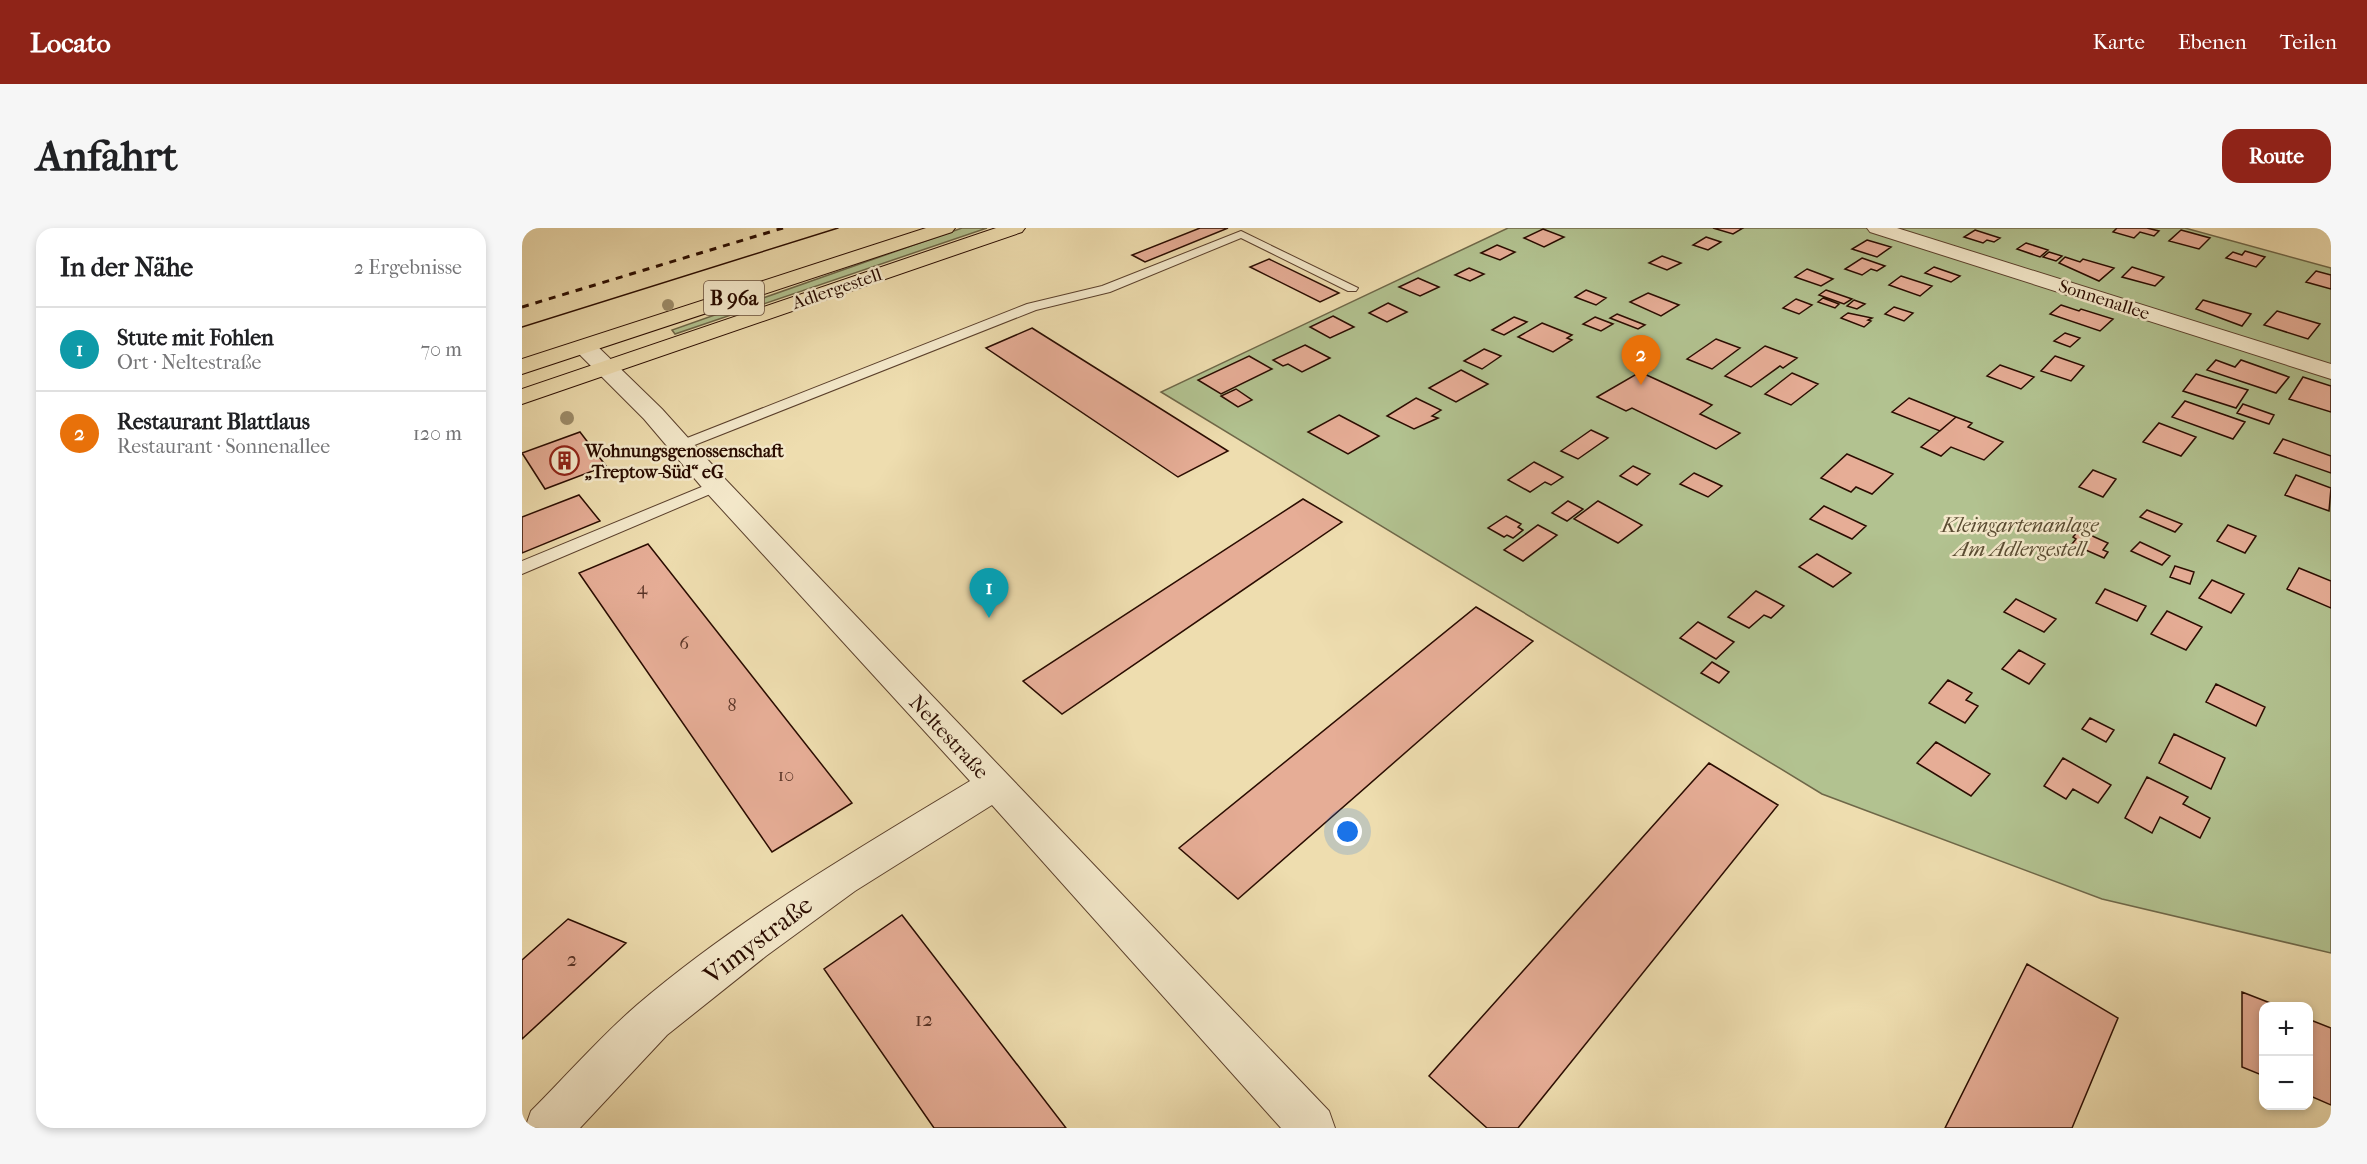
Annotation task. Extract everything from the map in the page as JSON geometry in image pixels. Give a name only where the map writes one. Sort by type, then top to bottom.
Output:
[{"type":"main road","name":"Adlergestell","points":[[522,368],[945,228]]},
{"type":"main road","name":"Adlergestell","points":[[522,397],[1015,228]]},
{"type":"street","name":"Sonnenallee","points":[[1877,228],[2331,372]]},
{"type":"street","name":"Neltestraße","points":[[585,347],[682,445],[716,486],[1312,1128]]},
{"type":"street","name":"Vimystraße","points":[[548,1128],[652,1020],[751,943],[841,879],[994,785]]},
{"type":"lane","points":[[682,445],[988,323],[1032,307],[1106,289],[1241,234],[1352,288]]},
{"type":"lane","points":[[522,568],[716,486]]},
{"type":"green space","points":[[962,228],[987,228],[675,334],[672,330]]},
{"type":"green space","name":"Kleingartenanlage Am Adlergestell","points":[[1508,228],[2185,228],[2331,268],[2331,953],[2102,899],[1822,794],[1161,392]]},
{"type":"building","points":[[1200,228],[1228,228],[1145,262],[1132,255]]},
{"type":"building","points":[[1713,228],[1743,228],[1733,234]]},
{"type":"building","points":[[2117,228],[2147,228],[2159,231],[2154,236],[2140,232],[2134,238],[2113,232]]},
{"type":"building","points":[[1543,229],[1564,237],[1544,247],[1524,238]]},
{"type":"building","points":[[1975,230],[2000,238],[1994,242],[1987,240],[1983,243],[1964,237]]},
{"type":"building","points":[[2181,230],[2210,238],[2199,249],[2169,241]]},
{"type":"building","points":[[1706,237],[1721,242],[1708,250],[1693,245]]},
{"type":"building","points":[[1867,240],[1891,247],[1877,257],[1852,249]]},
{"type":"building","points":[[2026,243],[2048,250],[2040,257],[2017,249]]},
{"type":"building","points":[[1497,245],[1515,252],[1500,260],[1481,253]]},
{"type":"building","points":[[2245,251],[2265,257],[2256,267],[2226,258],[2233,252],[2242,255]]},
{"type":"building","points":[[2049,252],[2062,256],[2056,261],[2043,257]]},
{"type":"building","points":[[1662,256],[1681,263],[1667,270],[1649,263]]},
{"type":"building","points":[[2065,257],[2080,262],[2083,259],[2114,268],[2099,281],[2059,263]]},
{"type":"building","points":[[1862,258],[1885,266],[1877,271],[1871,269],[1862,275],[1845,269]]},
{"type":"building","points":[[1269,259],[1339,293],[1320,302],[1250,267]]},
{"type":"building","points":[[1934,267],[1960,276],[1951,282],[1925,273]]},
{"type":"building","points":[[2132,267],[2164,277],[2155,286],[2122,277]]},
{"type":"building","points":[[1469,268],[1484,274],[1470,281],[1455,275]]},
{"type":"building","points":[[1807,269],[1833,279],[1821,286],[1795,277]]},
{"type":"building","points":[[2316,271],[2331,275],[2331,289],[2306,282]]},
{"type":"building","points":[[1901,276],[1932,286],[1920,296],[1889,285]]},
{"type":"building","points":[[1418,278],[1439,287],[1420,296],[1399,287]]},
{"type":"building","points":[[1586,290],[1606,298],[1596,305],[1575,297]]},
{"type":"building","points":[[1826,290],[1852,299],[1844,304],[1819,295]]},
{"type":"building","points":[[1648,293],[1679,305],[1661,316],[1630,302]]},
{"type":"building","points":[[1823,298],[1839,304],[1835,308],[1818,302]]},
{"type":"building","points":[[1796,299],[1812,305],[1799,314],[1783,308]]},
{"type":"building","points":[[1854,300],[1865,304],[1857,309],[1847,306]]},
{"type":"building","points":[[2203,300],[2251,314],[2242,326],[2196,309]]},
{"type":"building","points":[[1388,303],[1407,312],[1387,322],[1369,313]]},
{"type":"building","points":[[2061,305],[2113,319],[2100,331],[2050,314]]},
{"type":"building","points":[[1894,307],[1913,313],[1904,321],[1885,314]]},
{"type":"building","points":[[2277,311],[2320,324],[2308,339],[2264,325]]},
{"type":"building","points":[[1848,313],[1872,318],[1864,327],[1841,318]]},
{"type":"building","points":[[1617,314],[1645,325],[1638,329],[1610,318]]},
{"type":"building","points":[[1333,316],[1354,327],[1330,338],[1310,327]]},
{"type":"building","points":[[1514,317],[1527,322],[1504,335],[1492,330]]},
{"type":"building","points":[[1595,317],[1613,324],[1601,331],[1583,324]]},
{"type":"building","points":[[1542,323],[1572,335],[1567,338],[1572,340],[1553,352],[1518,337]]},
{"type":"building","points":[[1032,328],[1228,451],[1178,477],[986,348]]},
{"type":"building","points":[[2065,333],[2080,338],[2070,347],[2054,341]]},
{"type":"building","points":[[1716,339],[1740,348],[1712,369],[1687,359]]},
{"type":"building","points":[[1305,345],[1330,358],[1302,372],[1288,364],[1283,366],[1273,360]]},
{"type":"building","points":[[1765,346],[1797,358],[1783,368],[1780,366],[1751,387],[1725,376]]},
{"type":"building","points":[[1484,349],[1501,356],[1482,369],[1464,361]]},
{"type":"building","points":[[1249,356],[1272,369],[1221,394],[1198,380]]},
{"type":"building","points":[[2055,356],[2084,366],[2071,381],[2041,371]]},
{"type":"building","points":[[2216,360],[2235,367],[2241,360],[2289,377],[2276,393],[2207,370]]},
{"type":"building","points":[[2000,365],[2034,377],[2021,389],[1987,376]]},
{"type":"building","points":[[1461,370],[1488,384],[1456,402],[1429,388]]},
{"type":"building","points":[[1640,372],[1712,405],[1700,414],[1740,433],[1716,449],[1632,408],[1626,411],[1597,397]]},
{"type":"building","points":[[1792,373],[1818,384],[1791,405],[1765,394]]},
{"type":"building","points":[[2196,374],[2248,390],[2236,408],[2183,391]]},
{"type":"building","points":[[2303,377],[2331,386],[2331,412],[2289,399]]},
{"type":"building","points":[[1236,389],[1252,400],[1238,407],[1221,396]]},
{"type":"building","points":[[1416,398],[1441,410],[1432,416],[1438,418],[1414,429],[1387,416]]},
{"type":"building","points":[[1909,398],[1956,417],[1940,431],[1892,412]]},
{"type":"building","points":[[2185,401],[2245,422],[2233,439],[2172,417]]},
{"type":"building","points":[[2243,404],[2274,415],[2269,424],[2237,413]]},
{"type":"building","points":[[1339,415],[1379,436],[1348,454],[1308,432]]},
{"type":"building","points":[[1956,417],[1972,423],[1968,427],[2003,442],[1984,460],[1951,447],[1941,456],[1921,447]]},
{"type":"building","points":[[2159,423],[2196,437],[2181,456],[2143,442]]},
{"type":"building","points":[[1591,430],[1608,438],[1578,459],[1561,451]]},
{"type":"building","name":"Wohnungsgenossenschaft „Treptow-Süd“ eG","points":[[580,432],[606,466],[545,489],[522,453]]},
{"type":"building","points":[[2283,439],[2331,456],[2331,473],[2274,453]]},
{"type":"building","points":[[1847,454],[1893,474],[1872,494],[1856,487],[1851,492],[1821,478]]},
{"type":"building","points":[[1534,462],[1563,477],[1551,485],[1545,482],[1530,492],[1508,480]]},
{"type":"building","points":[[1633,466],[1650,474],[1637,485],[1620,476]]},
{"type":"building","points":[[2093,470],[2116,479],[2103,497],[2079,487]]},
{"type":"building","points":[[1694,473],[1722,486],[1708,497],[1680,484]]},
{"type":"building","points":[[2296,475],[2331,488],[2329,511],[2285,495]]},
{"type":"building","points":[[579,495],[600,521],[522,553],[522,517]]},
{"type":"building","points":[[1303,499],[1342,522],[1062,714],[1023,681]]},
{"type":"building","points":[[1568,501],[1583,509],[1567,521],[1552,513]]},
{"type":"building","points":[[1598,501],[1642,525],[1618,543],[1574,519]]},
{"type":"building","points":[[1824,506],[1866,526],[1852,539],[1810,519]]},
{"type":"building","points":[[2147,510],[2182,524],[2175,532],[2140,517]]},
{"type":"building","points":[[1506,516],[1521,524],[1518,527],[1523,530],[1513,538],[1507,535],[1504,537],[1488,528]]},
{"type":"building","points":[[1538,525],[1557,535],[1523,561],[1504,550]]},
{"type":"building","points":[[2228,525],[2256,536],[2245,553],[2217,541]]},
{"type":"building","points":[[2079,530],[2108,543],[2103,550],[2108,552],[2104,558],[2072,544],[2076,539],[2073,537]]},
{"type":"building","points":[[2140,542],[2170,556],[2162,565],[2131,551]]},
{"type":"building","points":[[648,544],[852,803],[772,852],[579,573]]},
{"type":"building","points":[[1817,554],[1851,573],[1833,587],[1799,567]]},
{"type":"building","points":[[2175,566],[2194,572],[2190,584],[2170,577]]},
{"type":"building","points":[[2299,568],[2331,581],[2331,608],[2287,589]]},
{"type":"building","points":[[2212,580],[2244,594],[2231,613],[2199,598]]},
{"type":"building","points":[[2105,589],[2146,606],[2137,621],[2096,603]]},
{"type":"building","points":[[1756,591],[1784,606],[1771,618],[1764,615],[1749,628],[1728,617]]},
{"type":"building","points":[[2016,599],[2056,619],[2044,632],[2004,612]]},
{"type":"building","points":[[1476,607],[1533,641],[1238,899],[1179,848]]},
{"type":"building","points":[[2167,611],[2202,627],[2186,650],[2151,634]]},
{"type":"building","points":[[1698,622],[1734,642],[1716,659],[1680,638]]},
{"type":"building","points":[[2019,650],[2045,664],[2029,684],[2002,669]]},
{"type":"building","points":[[1712,662],[1729,672],[1719,683],[1701,673]]},
{"type":"building","points":[[1948,680],[1972,693],[1966,700],[1978,706],[1965,723],[1929,703]]},
{"type":"building","points":[[2216,684],[2265,707],[2256,726],[2206,702]]},
{"type":"building","points":[[2090,718],[2114,730],[2106,742],[2082,729]]},
{"type":"building","points":[[2174,734],[2225,758],[2211,789],[2159,763]]},
{"type":"building","points":[[1936,742],[1990,774],[1971,796],[1917,763]]},
{"type":"building","points":[[2063,758],[2111,785],[2098,803],[2073,789],[2066,799],[2044,786]]},
{"type":"building","points":[[1709,763],[1778,805],[1518,1128],[1487,1128],[1429,1076]]},
{"type":"building","points":[[2147,777],[2188,797],[2183,804],[2210,818],[2200,838],[2160,817],[2152,833],[2125,818]]},
{"type":"building","points":[[902,915],[1066,1128],[934,1128],[824,969]]},
{"type":"building","points":[[568,919],[626,943],[522,1039],[522,960]]},
{"type":"building","points":[[2027,964],[2118,1018],[2072,1128],[1945,1128]]},
{"type":"building","points":[[2242,992],[2268,1002],[2259,1002],[2259,1074],[2242,1067]]},
{"type":"building","points":[[2313,1021],[2331,1028],[2331,1105],[2313,1097]]},
{"type":"tram line","points":[[522,327],[838,228]]},
{"type":"railway","points":[[522,307],[783,228]]},
{"type":"place","name":"Restaurant Blattlaus","points":[[1641,385]]},
{"type":"place","name":"Wohnungsgenossenschaft „Treptow-Süd“ eG","points":[[564,461]]},
{"type":"place","name":"Stute mit Fohlen","points":[[989,618]]}]
